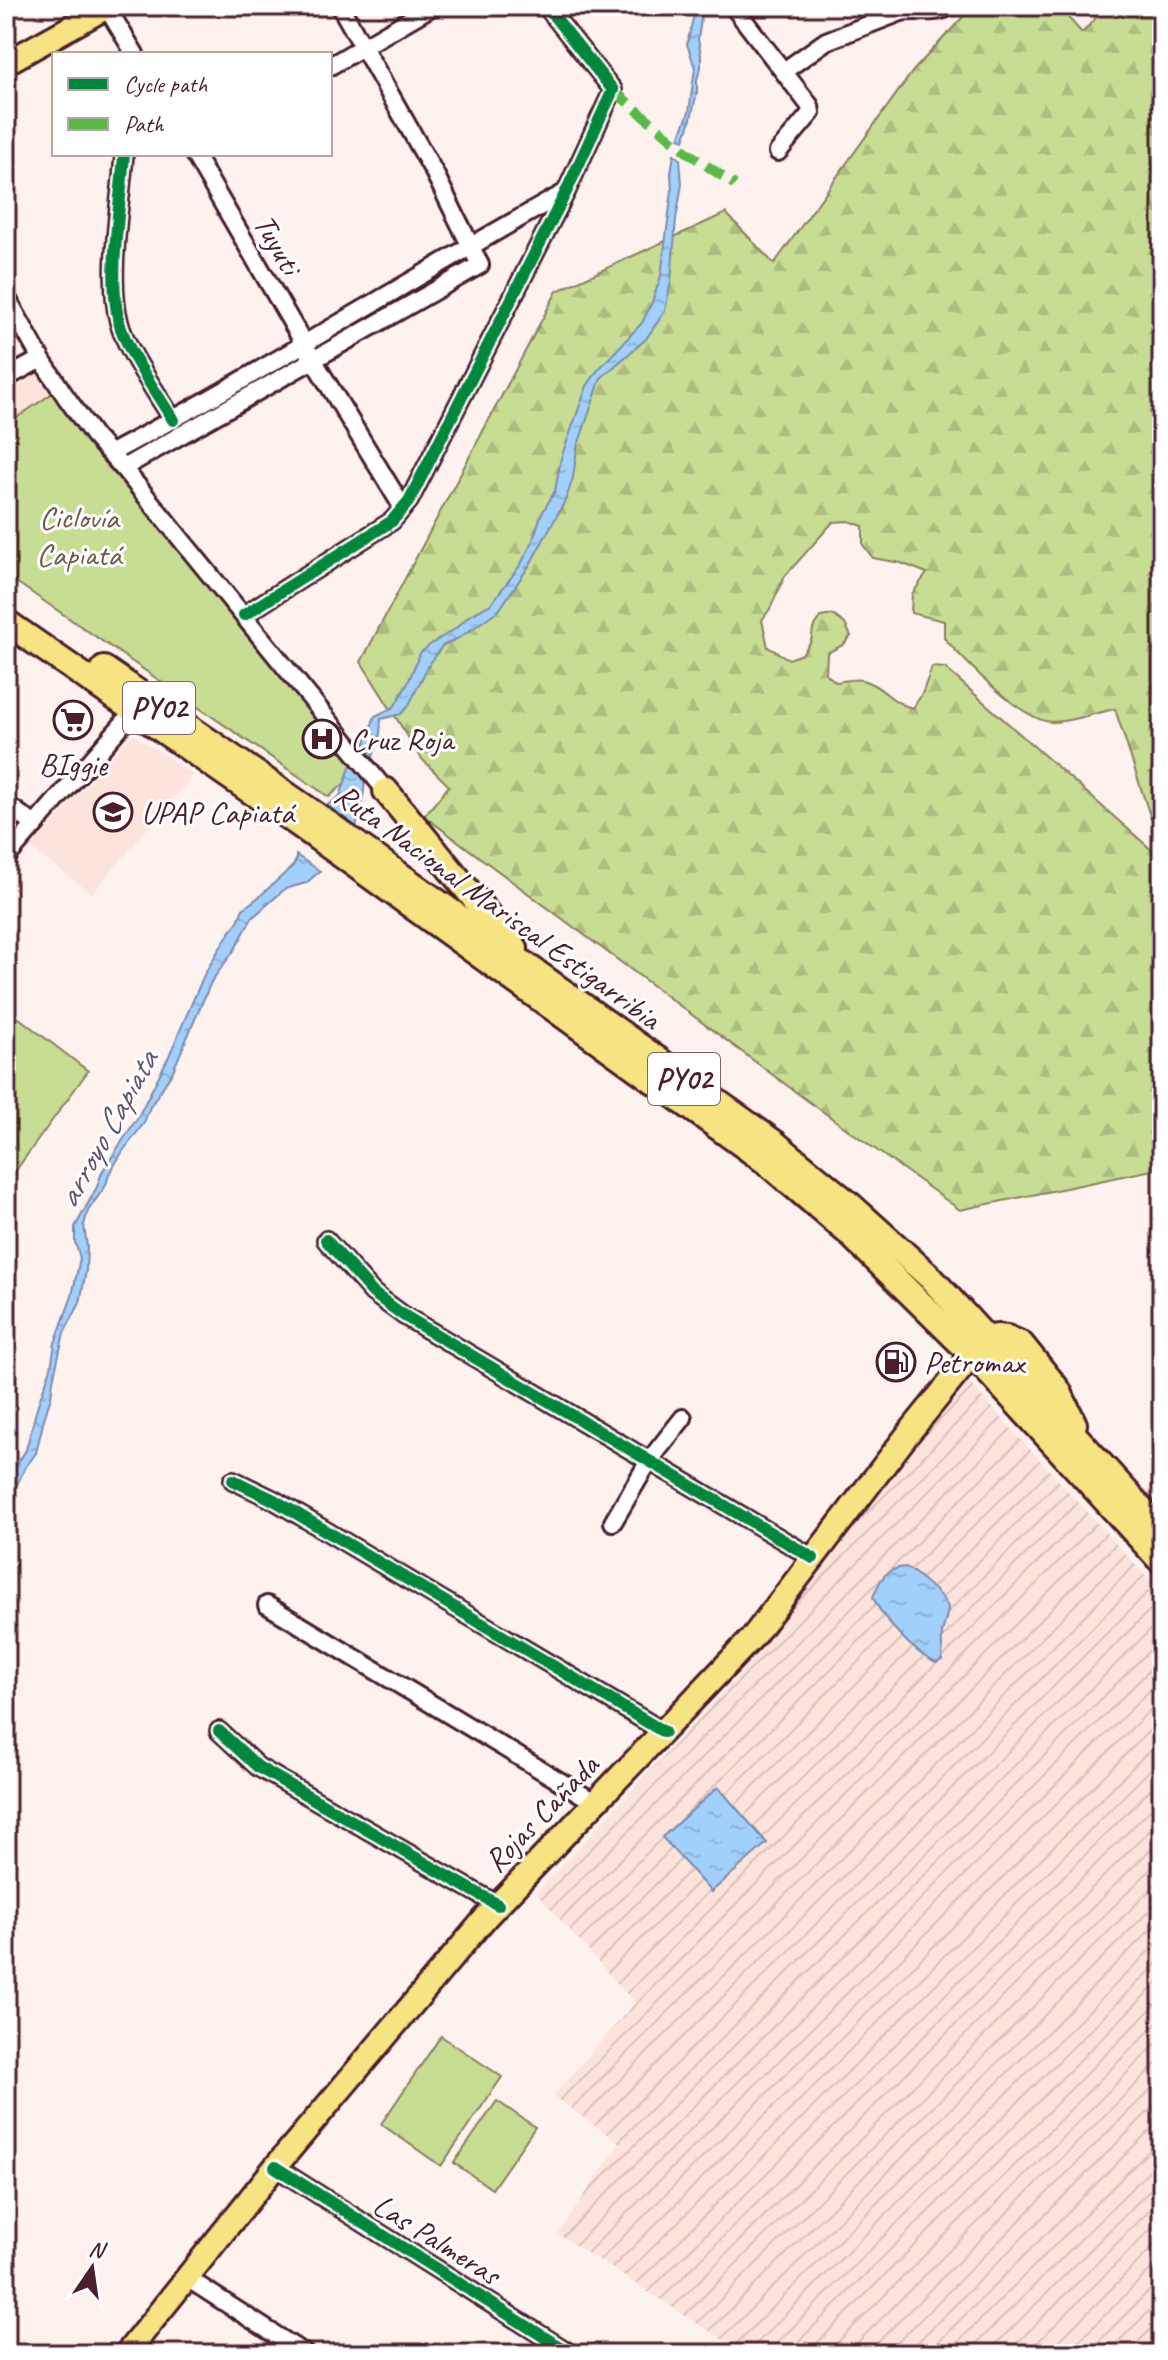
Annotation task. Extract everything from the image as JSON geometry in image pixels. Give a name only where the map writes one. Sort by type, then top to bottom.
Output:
[{"type":"highway","name":"Ruta Nacional Mariscal Estigarribia","points":[[6,602],[307,820],[544,979],[776,1144],[849,1204],[930,1277],[979,1346],[1162,1562]]},
{"type":"highway","name":"Ruta Nacional Mariscal Estigarribia","points":[[6,622],[134,711],[307,820]]},
{"type":"highway","points":[[386,791],[544,979]]},
{"type":"highway","name":"Ruta Nacional Mariscal Estigarribia","points":[[354,853],[765,1161],[979,1346],[1084,1445],[1162,1531]]},
{"type":"main road","points":[[6,63],[107,6]]},
{"type":"main road","name":"Rojas Cañada","points":[[126,2354],[275,2167],[498,1905],[752,1638],[979,1346]]},
{"type":"street","points":[[107,6],[133,52]]},
{"type":"street","points":[[123,468],[480,265],[434,172],[340,6]]},
{"type":"street","points":[[332,65],[433,6]]},
{"type":"street","points":[[244,615],[392,521],[409,501],[566,192],[613,90],[546,6]]},
{"type":"street","points":[[733,6],[807,101],[811,113],[778,152]]},
{"type":"street","points":[[784,71],[826,41],[901,12],[936,12],[951,6]]},
{"type":"street","points":[[124,156],[114,281],[119,323],[136,359],[173,420]]},
{"type":"street","name":"Tuyuti","points":[[195,156],[403,508]]},
{"type":"street","points":[[111,453],[566,192]]},
{"type":"street","points":[[6,296],[41,359],[94,436],[386,791]]},
{"type":"street","points":[[6,378],[41,359]]},
{"type":"street","points":[[6,858],[134,711]]},
{"type":"street","points":[[6,804],[35,825]]},
{"type":"street","points":[[326,1240],[373,1293],[403,1315],[813,1558]]},
{"type":"street","points":[[613,1522],[649,1461],[683,1418]]},
{"type":"street","points":[[233,1480],[288,1508],[664,1732]]},
{"type":"street","points":[[267,1605],[596,1803]]},
{"type":"street","points":[[219,1731],[258,1767],[498,1905]]},
{"type":"street","name":"Las Palmeras","points":[[275,2167],[571,2354]]},
{"type":"street","points":[[187,2278],[305,2354]]},
{"type":"shaded area","points":[[43,370],[57,390],[6,425],[6,395]]},
{"type":"shaded area","name":"UPAP Capiatá","points":[[133,734],[193,775],[92,894],[31,848]]},
{"type":"shaded area","points":[[968,1381],[1162,1594],[1162,2354],[745,2354],[558,2234],[620,2143],[553,2096],[635,2003],[536,1893],[741,1673]]},
{"type":"green space","points":[[973,6],[1058,6],[1082,33],[1107,6],[1162,6],[1162,828],[1151,819],[1115,709],[1053,722],[1040,720],[1010,701],[944,638],[944,621],[911,613],[912,594],[927,573],[901,563],[873,558],[863,545],[863,526],[849,521],[833,522],[785,576],[762,620],[768,647],[789,659],[802,654],[821,617],[833,615],[845,624],[851,636],[843,645],[827,653],[826,674],[836,682],[856,679],[870,683],[905,706],[913,708],[932,667],[945,668],[1162,859],[1162,1168],[960,1210],[424,816],[449,786],[422,759],[361,662],[557,291],[726,213],[774,264],[913,71]]},
{"type":"green space","name":"Ciclovía Capiatá","points":[[57,390],[361,769],[329,797],[6,575],[6,425]]},
{"type":"green space","points":[[6,1008],[88,1071],[6,1184]]},
{"type":"green space","points":[[441,2036],[502,2077],[441,2166],[381,2124]]},
{"type":"green space","points":[[497,2101],[535,2127],[492,2189],[454,2163]]},
{"type":"water","points":[[696,6],[703,6],[698,39],[701,68],[684,140],[679,138],[689,112],[695,68],[687,44]]},
{"type":"water","points":[[674,154],[680,159],[682,184],[665,311],[646,339],[601,378],[577,448],[573,478],[566,499],[529,566],[499,610],[442,646],[401,714],[381,719],[373,757],[364,746],[375,716],[394,707],[420,653],[469,616],[491,604],[521,564],[541,515],[555,491],[561,458],[587,386],[642,323],[661,276]]},
{"type":"water","points":[[354,756],[364,784],[356,829],[326,806],[340,796]]},
{"type":"water","points":[[296,855],[320,871],[306,883],[285,889],[252,918],[235,949],[211,982],[172,1073],[88,1211],[84,1225],[86,1271],[80,1303],[64,1333],[36,1453],[6,1507],[6,1481],[26,1450],[51,1368],[55,1343],[72,1296],[80,1258],[75,1227],[102,1172],[138,1117],[169,1056],[204,975],[243,909],[293,866]]},
{"type":"water","points":[[906,1567],[936,1592],[948,1608],[942,1634],[942,1660],[936,1663],[918,1652],[900,1634],[873,1597],[885,1576]]},
{"type":"water","points":[[718,1787],[767,1843],[711,1892],[662,1837]]},
{"type":"marked path","points":[[613,90],[687,152],[735,185]]},
{"type":"cycle path","points":[[244,615],[392,521],[409,501],[566,192],[613,90],[546,6]]},
{"type":"cycle path","points":[[124,156],[114,283],[119,322],[135,358],[173,420]]},
{"type":"cycle path","points":[[326,1240],[373,1293],[403,1315],[813,1558]]},
{"type":"cycle path","points":[[233,1480],[274,1500],[664,1732]]},
{"type":"cycle path","points":[[219,1731],[258,1767],[498,1905]]},
{"type":"cycle path","points":[[275,2167],[571,2354]]},
{"type":"place","name":"BIggie","points":[[73,720]]},
{"type":"place","name":"Cruz Roja","points":[[322,739]]},
{"type":"place","name":"UPAP Capiatá","points":[[113,812]]},
{"type":"place","name":"Petromax","points":[[896,1362]]},
{"type":"water label","name":"arroyo Capiata","points":[[106,1129]]}]
